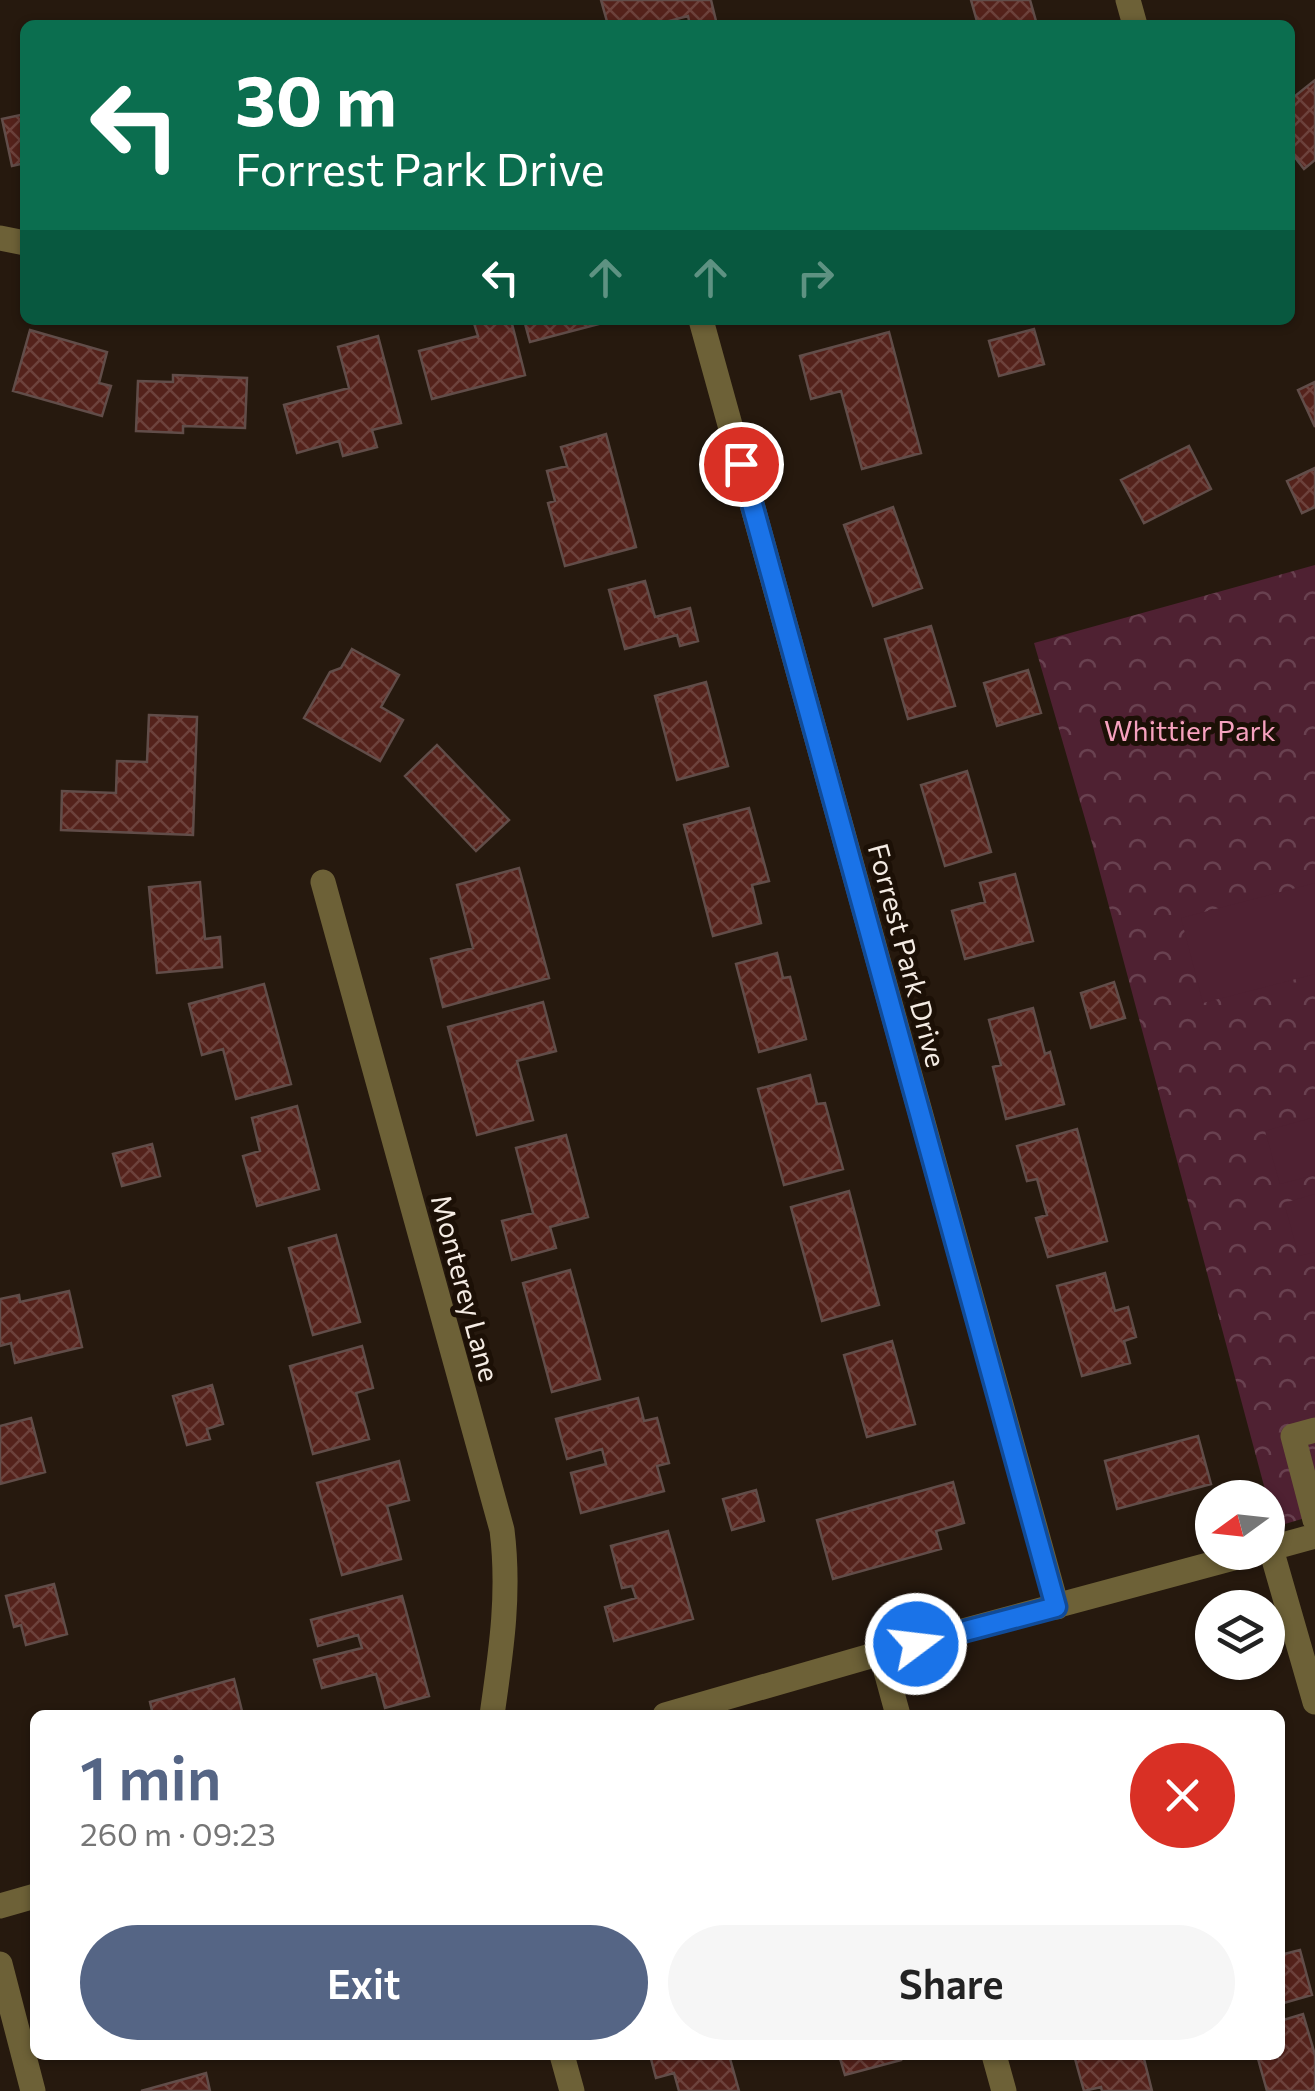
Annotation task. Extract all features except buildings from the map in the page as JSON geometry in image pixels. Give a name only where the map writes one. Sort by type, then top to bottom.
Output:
[{"type":"street","name":"Forrest Park Drive","points":[[702,325],[1056,1607]]},
{"type":"street","name":"Monterey Lane","points":[[323,882],[502,1530],[506,1614],[493,1710]]},
{"type":"street","points":[[1315,1430],[1294,1436],[1315,1520]]},
{"type":"street","points":[[1285,1544],[1315,1536]]},
{"type":"street","points":[[682,1710],[1195,1569]]},
{"type":"street","points":[[1272,1570],[1315,1702]]},
{"type":"street","points":[[881,1653],[897,1710]]},
{"type":"street","points":[[0,1906],[30,1897]]},
{"type":"street","points":[[0,1964],[32,2091]]},
{"type":"street","points":[[563,2060],[572,2091]]},
{"type":"street","points":[[995,2060],[1004,2091]]},
{"type":"green space","name":"Whittier Park","points":[[1315,565],[1315,1515],[1285,1524],[1285,1480],[1262,1480],[1092,843],[1034,643]]},
{"type":"green space","points":[[1315,883],[1315,974],[1203,1003],[1181,918]]},
{"type":"green space","points":[[1315,1117],[1315,1175],[1280,1184],[1265,1131]]},
{"type":"green space","points":[[1315,1194],[1315,1252],[1299,1256],[1284,1203]]},
{"type":"route","points":[[741,464],[1056,1607],[916,1644]]}]
